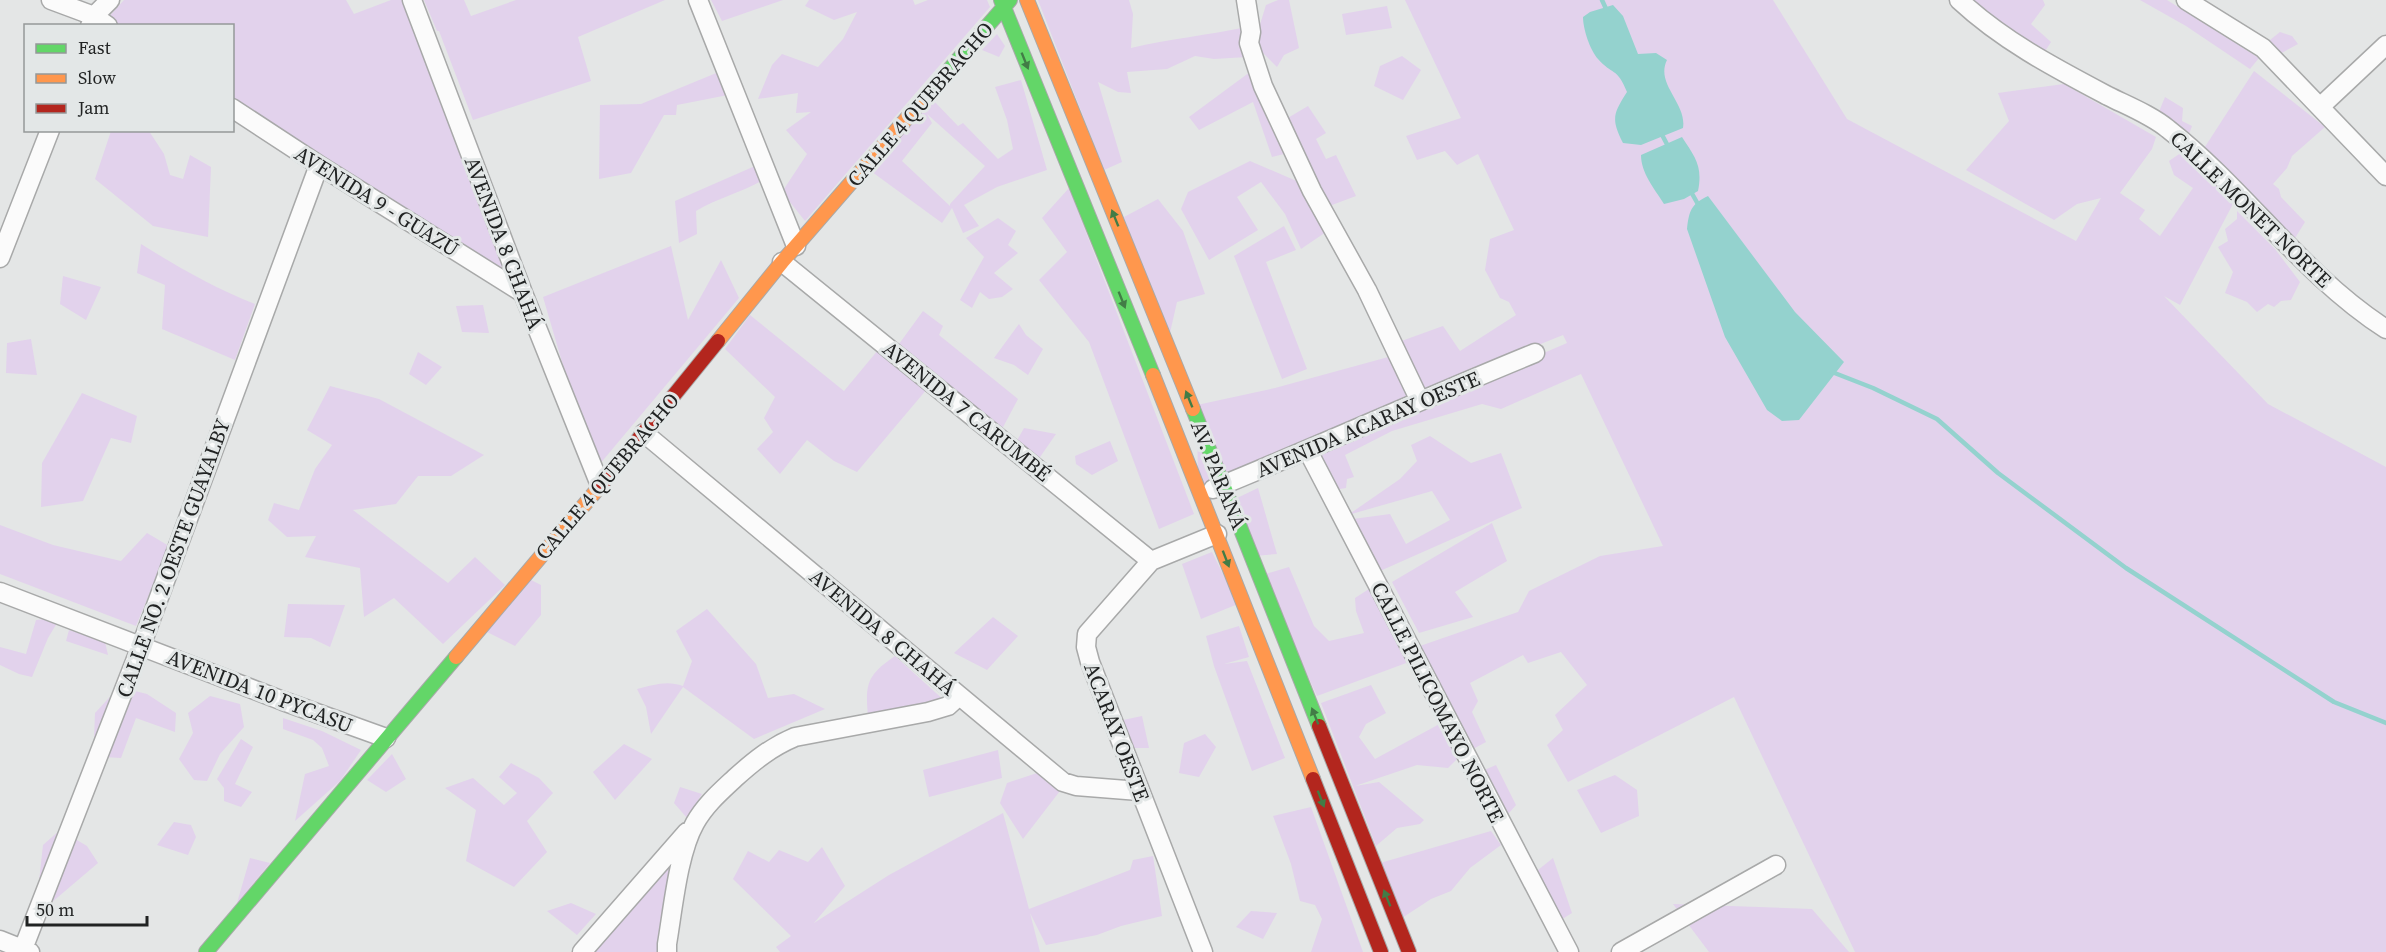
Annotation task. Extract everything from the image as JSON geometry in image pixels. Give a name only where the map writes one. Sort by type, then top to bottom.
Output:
[{"type":"street","points":[[51,0],[97,22],[110,0]]},
{"type":"street","name":"AVENIDA 8 CHAHÁ","points":[[411,0],[600,485]]},
{"type":"street","points":[[698,0],[796,246]]},
{"type":"street","name":"AV. PARANÁ","points":[[1027,0],[1224,485],[1409,952]]},
{"type":"street","points":[[1246,0],[1251,32],[1249,43],[1263,86],[1312,191],[1367,290],[1419,401]]},
{"type":"street","name":"CALLE MONET NORTE","points":[[1959,0],[1982,21],[2031,55],[2166,127],[2199,155],[2326,284],[2367,317],[2386,329]]},
{"type":"street","points":[[2186,0],[2263,48],[2386,176]]},
{"type":"street","name":"CALLE 4 QUEBRACHO","points":[[206,952],[644,433],[782,262],[1004,2]]},
{"type":"street","name":"AV. PARANÁ","points":[[1004,2],[1381,952]]},
{"type":"street","points":[[2320,107],[2386,45]]},
{"type":"street","name":"AVENIDA 9 - GUAZÚ","points":[[234,109],[523,292]]},
{"type":"street","points":[[0,258],[49,132]]},
{"type":"street","name":"CALLE NO. 2 OESTE GUAYALBY","points":[[26,950],[319,165]]},
{"type":"street","name":"AVENIDA 7 CARUMBÉ","points":[[782,262],[1151,561]]},
{"type":"street","name":"AVENIDA ACARAY OESTE","points":[[1201,494],[1308,451],[1419,401],[1535,353]]},
{"type":"street","name":"AVENIDA 8 CHAHÁ","points":[[644,433],[1063,782],[1076,786],[1139,791]]},
{"type":"street","name":"CALLE PILICOMAYO NORTE","points":[[1308,451],[1569,952]]},
{"type":"street","name":"ACARAY OESTE","points":[[1203,952],[1090,662],[1086,640],[1087,634],[1151,561],[1216,534]]},
{"type":"street","name":"AVENIDA 10 PYCASU","points":[[0,592],[386,738]]},
{"type":"street","points":[[582,952],[694,824],[707,805],[755,760],[774,746],[795,737],[943,708],[951,705],[959,696]]},
{"type":"street","points":[[667,952],[685,849],[694,824]]},
{"type":"street","points":[[1621,952],[1776,865]]},
{"type":"street","points":[[0,940],[26,950]]},
{"type":"shaded area","points":[[124,0],[346,0],[354,14],[391,0],[407,0],[513,277],[234,102],[234,24],[109,24],[105,21]]},
{"type":"shaded area","points":[[424,0],[464,0],[471,16],[516,0],[665,0],[578,37],[591,81],[473,120],[439,31],[437,31]]},
{"type":"shaded area","points":[[711,0],[783,0],[722,21]]},
{"type":"shaded area","points":[[809,0],[913,0],[915,5],[928,0],[987,0],[990,7],[805,221],[782,192],[807,154],[786,130],[811,112],[796,113],[798,93],[758,99],[772,65],[782,54],[818,67],[843,39],[857,12],[834,20],[805,6]]},
{"type":"shaded area","points":[[1038,0],[1129,0],[1133,14],[1131,48],[1247,27],[1247,57],[1214,59],[1195,56],[1167,69],[1127,72],[1131,93],[1118,92],[1098,82],[1122,162],[1104,170]]},
{"type":"shaded area","points":[[1278,0],[1289,0],[1299,48],[1284,55],[1277,67],[1254,44],[1266,5]]},
{"type":"shaded area","points":[[1405,0],[1773,0],[1847,119],[2076,241],[2101,198],[2077,204],[2054,220],[1966,170],[2009,121],[1998,93],[2064,84],[2156,137],[2152,149],[2120,193],[2145,210],[2139,219],[2160,236],[2193,188],[2174,175],[2169,161],[2188,148],[2235,200],[2180,305],[2164,296],[2268,404],[2386,467],[2386,952],[1855,952],[1734,697],[1568,782],[1547,745],[1563,730],[1555,715],[1587,685],[1561,652],[1528,663],[1523,655],[1470,683],[1478,701],[1472,712],[1486,742],[1473,749],[1482,771],[1496,765],[1516,805],[1503,820],[1420,646],[1518,612],[1529,591],[1600,556],[1663,546],[1581,374],[1501,409],[1482,404],[1392,431],[1345,455],[1354,477],[1347,479],[1346,488],[1334,490],[1317,451],[1567,343],[1563,335],[1424,391],[1396,343],[1443,326],[1460,351],[1516,315],[1509,302],[1500,298],[1485,270],[1490,239],[1514,230],[1478,154],[1457,165],[1445,151],[1417,160],[1406,136],[1461,118]]},
{"type":"shaded area","points":[[1967,0],[2043,0],[2045,5],[2031,24],[2051,42],[2042,56]]},
{"type":"shaded area","points":[[2140,0],[2167,0],[2259,58],[2250,69],[2186,26]]},
{"type":"shaded area","points":[[1387,6],[1392,28],[1346,35],[1342,14]]},
{"type":"shaded area","points":[[2280,32],[2292,36],[2298,44],[2278,55],[2270,47],[2270,40]]},
{"type":"shaded area","points":[[997,34],[1005,46],[999,57],[982,50]]},
{"type":"shaded area","points":[[1402,56],[1421,70],[1403,100],[1374,86],[1380,66]]},
{"type":"shaded area","points":[[726,69],[728,95],[677,105],[676,115],[664,115],[631,173],[599,179],[600,105],[641,104]]},
{"type":"shaded area","points":[[2254,71],[2325,127],[2292,156],[2287,168],[2273,184],[2279,189],[2281,197],[2305,222],[2292,243],[2201,153]]},
{"type":"shaded area","points":[[1250,72],[1288,153],[1272,157],[1253,102],[1199,130],[1189,117]]},
{"type":"shaded area","points":[[1021,80],[1047,170],[997,187],[964,205],[979,226],[963,233],[952,208],[942,223],[868,169],[932,99],[958,126],[963,123],[998,159],[1013,149],[1007,120],[995,87]],"holes":[[[927,114],[985,166],[950,206],[902,161],[932,123]]]},
{"type":"shaded area","points":[[2165,97],[2183,108],[2182,121],[2192,126],[2188,137],[2158,114]]},
{"type":"shaded area","points":[[1308,106],[1326,133],[1316,139],[1326,159],[1336,155],[1356,196],[1324,208],[1281,122]]},
{"type":"shaded area","points":[[111,132],[150,132],[164,154],[170,175],[183,179],[190,155],[211,167],[208,237],[153,226],[95,179]]},
{"type":"shaded area","points":[[1250,161],[1308,186],[1326,232],[1301,249],[1285,214],[1261,182],[1237,197],[1258,230],[1209,260],[1181,209],[1188,192]]},
{"type":"shaded area","points":[[755,166],[763,180],[696,211],[697,234],[679,243],[675,201]]},
{"type":"shaded area","points":[[1069,188],[1194,514],[1159,529],[1089,342],[1039,280],[1067,252],[1042,218]]},
{"type":"shaded area","points":[[1158,199],[1183,231],[1205,294],[1177,302],[1167,346],[1124,217]]},
{"type":"shaded area","points":[[2237,211],[2275,249],[2300,282],[2291,300],[2281,301],[2274,307],[2268,304],[2257,312],[2247,302],[2225,293],[2233,272],[2218,247],[2228,241],[2225,229],[2237,219]]},
{"type":"shaded area","points":[[998,218],[1016,231],[1008,245],[1018,253],[994,273],[1013,289],[1002,297],[989,299],[980,292],[972,308],[960,300],[984,257],[966,238]]},
{"type":"shaded area","points":[[1284,226],[1296,250],[1266,262],[1307,369],[1282,379],[1234,256]]},
{"type":"shaded area","points":[[141,244],[196,277],[255,304],[235,360],[162,329],[165,285],[137,273]]},
{"type":"shaded area","points":[[671,246],[688,320],[721,260],[739,298],[594,471],[543,297]]},
{"type":"shaded area","points":[[63,276],[101,287],[86,320],[60,304]]},
{"type":"shaded area","points":[[483,305],[489,333],[462,332],[456,306]]},
{"type":"shaded area","points":[[923,311],[943,326],[939,335],[1018,399],[1001,431],[899,344]]},
{"type":"shaded area","points":[[750,315],[844,391],[883,344],[927,389],[857,472],[834,461],[807,440],[780,474],[757,449],[773,432],[764,418],[775,397],[725,349]]},
{"type":"shaded area","points":[[1019,324],[1026,335],[1043,349],[1028,375],[1014,365],[994,358]]},
{"type":"shaded area","points":[[31,339],[37,375],[6,373],[7,343]]},
{"type":"shaded area","points":[[418,352],[442,367],[426,385],[409,374]]},
{"type":"shaded area","points":[[1392,356],[1408,396],[1198,487],[1197,405],[1275,388]]},
{"type":"shaded area","points":[[330,386],[379,399],[484,455],[451,476],[418,476],[396,504],[353,510],[448,583],[475,557],[505,585],[443,644],[394,598],[364,617],[360,568],[305,557],[316,536],[287,537],[268,520],[274,503],[299,510],[315,469],[332,445],[307,430]]},
{"type":"shaded area","points":[[82,393],[137,416],[131,443],[111,438],[83,501],[41,507],[42,463]]},
{"type":"shaded area","points":[[1024,428],[1056,434],[1038,460],[1015,444]]},
{"type":"shaded area","points":[[1430,436],[1471,463],[1501,453],[1522,508],[1380,571],[1353,519],[1390,514],[1406,544],[1450,520],[1432,491],[1348,515],[1400,479],[1417,461],[1411,445]]},
{"type":"shaded area","points":[[1110,441],[1118,461],[1092,475],[1076,464],[1075,456]]},
{"type":"shaded area","points":[[1258,488],[1277,554],[1254,556],[1237,498]]},
{"type":"shaded area","points":[[1492,523],[1507,561],[1455,592],[1473,617],[1419,633],[1392,582]]},
{"type":"shaded area","points":[[0,525],[53,545],[121,561],[147,533],[169,546],[136,626],[0,574]]},
{"type":"shaded area","points":[[1212,552],[1238,604],[1201,619],[1182,564]]},
{"type":"shaded area","points":[[1289,567],[1314,626],[1329,641],[1364,633],[1356,611],[1355,598],[1372,587],[1409,662],[1317,696],[1262,575]]},
{"type":"shaded area","points":[[529,579],[541,585],[541,615],[515,646],[485,631]]},
{"type":"shaded area","points":[[288,604],[345,605],[330,647],[311,638],[284,637]]},
{"type":"shaded area","points":[[707,609],[756,664],[768,698],[794,694],[825,709],[754,739],[683,687],[651,734],[646,707],[637,689],[666,683],[683,686],[692,661],[676,631]]},
{"type":"shaded area","points":[[993,617],[1018,636],[987,670],[954,653]]},
{"type":"shaded area","points":[[60,618],[48,638],[32,677],[0,665],[0,647],[26,654],[36,620]]},
{"type":"shaded area","points":[[1239,626],[1249,657],[1224,664],[1247,661],[1285,758],[1252,771],[1214,666],[1206,636]]},
{"type":"shaded area","points":[[69,630],[105,642],[108,655],[66,641]]},
{"type":"shaded area","points":[[895,656],[946,702],[868,716],[867,696],[870,681],[879,669]]},
{"type":"shaded area","points":[[1371,685],[1386,713],[1366,724],[1359,737],[1375,759],[1445,721],[1461,755],[1448,768],[1417,765],[1355,786],[1379,782],[1424,820],[1420,824],[1397,828],[1376,846],[1321,703]]},
{"type":"shaded area","points":[[119,687],[147,694],[176,713],[175,732],[136,718],[121,758],[103,757],[94,739],[95,713]]},
{"type":"shaded area","points":[[210,696],[240,704],[244,727],[220,754],[207,781],[194,780],[179,759],[193,733],[188,713]]},
{"type":"shaded area","points":[[1142,716],[1149,748],[1128,748],[1123,720]]},
{"type":"shaded area","points":[[283,718],[322,731],[361,750],[340,781],[295,821],[305,774],[329,766],[322,748],[313,740],[283,729]]},
{"type":"shaded area","points":[[1205,734],[1216,747],[1199,777],[1179,773],[1184,743]]},
{"type":"shaded area","points":[[241,739],[253,747],[235,784],[252,792],[241,807],[224,801],[224,788],[217,779]]},
{"type":"shaded area","points":[[624,744],[652,759],[615,800],[593,772]]},
{"type":"shaded area","points":[[998,750],[1002,778],[929,797],[923,770]]},
{"type":"shaded area","points":[[392,754],[406,779],[386,792],[367,780]]},
{"type":"shaded area","points":[[511,763],[539,778],[553,793],[527,821],[547,852],[514,887],[466,861],[476,810],[445,788],[473,778],[504,805],[517,793],[499,777]]},
{"type":"shaded area","points":[[1037,773],[1063,787],[1023,839],[1000,803],[1007,783]]},
{"type":"shaded area","points":[[1615,775],[1637,790],[1639,816],[1601,833],[1577,790]]},
{"type":"shaded area","points":[[680,787],[702,794],[687,818],[674,803]]},
{"type":"shaded area","points":[[1311,807],[1363,952],[1311,952],[1322,919],[1315,905],[1300,901],[1291,864],[1273,816]]},
{"type":"shaded area","points":[[1003,813],[1029,909],[1130,870],[1133,860],[1153,856],[1162,916],[1121,926],[1097,935],[1046,945],[1030,913],[1040,952],[780,952],[776,947],[791,936],[733,879],[748,851],[769,862],[779,850],[808,862],[822,847],[845,886],[814,923],[889,875]]},
{"type":"shaded area","points":[[174,822],[191,825],[196,837],[188,855],[157,845]]},
{"type":"shaded area","points":[[60,830],[87,846],[98,863],[51,903],[39,881],[43,845]]},
{"type":"shaded area","points":[[1491,831],[1501,845],[1470,868],[1451,891],[1431,899],[1402,918],[1380,863]]},
{"type":"shaded area","points":[[673,850],[660,952],[586,952]]},
{"type":"shaded area","points":[[250,858],[270,863],[237,903]]},
{"type":"shaded area","points":[[1553,858],[1572,913],[1559,921],[1533,874]]},
{"type":"shaded area","points":[[571,903],[596,914],[577,935],[547,911]]},
{"type":"shaded area","points":[[1673,904],[1812,909],[1849,952],[1709,952]]},
{"type":"shaded area","points":[[1251,911],[1277,913],[1263,939],[1236,927]]},
{"type":"water","points":[[1613,5],[1623,16],[1638,54],[1656,53],[1667,60],[1664,69],[1665,77],[1683,119],[1683,128],[1641,145],[1623,143],[1615,117],[1627,92],[1617,75],[1595,55],[1584,27],[1583,17],[1590,12]]},
{"type":"water","points":[[1682,137],[1699,168],[1698,191],[1684,199],[1664,204],[1646,174],[1641,155]]},
{"type":"water","points":[[1708,196],[1795,312],[1844,362],[1799,420],[1782,421],[1767,410],[1725,337],[1687,229],[1692,209]]},
{"type":"waterway","points":[[1602,0],[1607,11]]},
{"type":"waterway","points":[[1660,131],[1669,148]]},
{"type":"waterway","points":[[1690,190],[1699,206]]},
{"type":"waterway","points":[[1832,372],[1873,388],[1937,419],[1998,473],[2126,568],[2334,702],[2386,723]]},
{"type":"traffic: fast","points":[[1001,0],[1153,375]]},
{"type":"traffic: fast","points":[[921,102],[1010,0]]},
{"type":"traffic: fast","points":[[1193,409],[1319,726]]},
{"type":"traffic: fast","points":[[206,952],[456,657]]},
{"type":"traffic: slow","points":[[1027,0],[1193,409]]},
{"type":"traffic: slow","points":[[718,341],[782,262],[921,102]]},
{"type":"traffic: slow","points":[[1153,375],[1313,779]]},
{"type":"traffic: slow","points":[[456,657],[601,485]]},
{"type":"traffic: jam","points":[[601,485],[718,341]]},
{"type":"traffic: jam","points":[[1319,726],[1409,952]]},
{"type":"traffic: jam","points":[[1313,779],[1381,952]]}]
